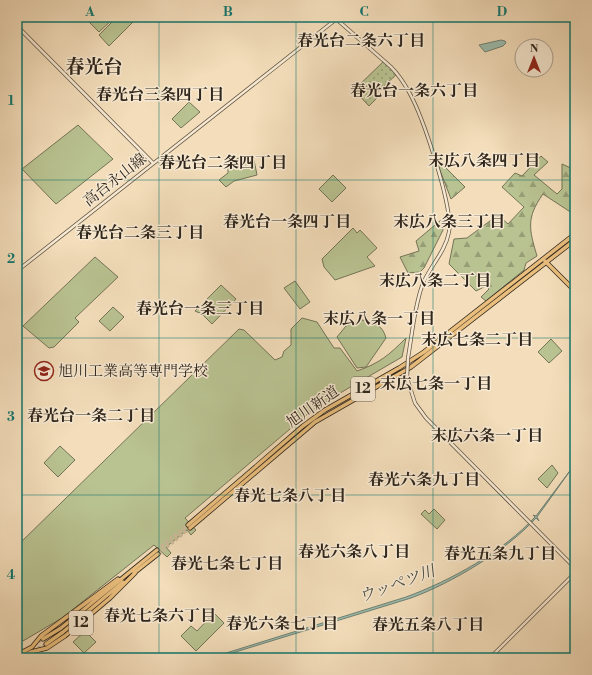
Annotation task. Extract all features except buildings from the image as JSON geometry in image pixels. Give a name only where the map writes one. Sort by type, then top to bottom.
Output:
[{"type":"main road","name":"旭川新道","points":[[575,234],[424,352],[400,368],[324,410],[303,426],[189,526],[310,427],[337,408],[411,367],[575,240]]},
{"type":"main road","points":[[543,259],[575,291]]},
{"type":"main road","name":"12","points":[[20,656],[47,648],[66,636],[110,598],[157,552],[61,628],[43,640]]},
{"type":"main road","name":"12","points":[[20,656],[41,636],[59,624],[110,584],[130,572]]},
{"type":"main road","name":"12","points":[[46,644],[63,632],[135,573]]},
{"type":"main road","points":[[17,645],[20,656]]},
{"type":"street","name":"高台永山線","points":[[17,271],[337,18]]},
{"type":"street","points":[[337,18],[399,76],[409,92],[428,140],[448,207],[450,226],[447,240],[440,256],[422,286],[408,358],[408,378],[415,403],[426,418],[575,568]]},
{"type":"street","points":[[17,26],[154,163]]},
{"type":"street","points":[[490,658],[575,573]]},
{"type":"green space","points":[[84,17],[115,17],[99,32]]},
{"type":"green space","points":[[117,17],[138,17],[109,46],[99,35]]},
{"type":"green space","points":[[384,61],[397,74],[375,94],[378,97],[369,106],[354,90]]},
{"type":"green space","points":[[189,102],[200,112],[181,128],[172,119]]},
{"type":"green space","points":[[78,125],[113,159],[56,204],[22,169]]},
{"type":"green space","points":[[541,156],[548,162],[534,175],[557,194],[562,189],[562,164],[575,170],[575,215],[543,194],[534,210],[531,224],[532,238],[537,256],[526,263],[524,270],[486,301],[481,297],[489,289],[486,286],[476,291],[449,264],[454,239],[467,238],[498,215],[508,224],[524,207],[502,187],[515,173],[522,176]]},
{"type":"green space","points":[[238,158],[246,161],[254,160],[257,175],[234,181],[226,187],[219,180],[228,173],[228,166]]},
{"type":"green space","points":[[441,163],[465,187],[451,199],[438,165]]},
{"type":"green space","points":[[333,175],[346,188],[332,202],[319,189]]},
{"type":"green space","points":[[441,220],[443,230],[424,268],[420,272],[408,273],[400,257],[419,251],[416,241]]},
{"type":"green space","points":[[353,228],[357,233],[360,230],[377,248],[367,257],[375,266],[335,280],[324,267],[322,259]]},
{"type":"green space","points":[[95,257],[118,277],[75,318],[79,322],[54,347],[49,348],[23,326]]},
{"type":"green space","points":[[295,281],[310,302],[300,309],[284,288]]},
{"type":"green space","points":[[221,285],[236,299],[212,324],[202,314],[195,311]]},
{"type":"green space","points":[[113,307],[124,317],[110,331],[99,321]]},
{"type":"green space","points":[[302,318],[317,322],[334,348],[340,348],[357,371],[384,358],[406,338],[402,357],[310,412],[185,518],[196,530],[191,535],[187,530],[166,547],[171,553],[167,557],[154,545],[62,618],[23,641],[17,633],[17,546],[239,329],[244,330],[275,360],[282,357],[284,351],[291,345],[291,329]]},
{"type":"green space","points":[[362,320],[374,323],[380,327],[386,338],[366,367],[357,368],[337,337],[346,326]]},
{"type":"green space","points":[[551,339],[562,351],[549,363],[538,352]]},
{"type":"green space","points":[[60,446],[75,460],[58,477],[44,463]]},
{"type":"green space","points":[[552,465],[558,473],[547,488],[538,479]]},
{"type":"green space","points":[[434,509],[445,520],[437,529],[421,514],[425,510],[429,514]]},
{"type":"green space","points":[[214,613],[224,623],[196,651],[181,636],[191,626],[197,631]]},
{"type":"green space","points":[[85,631],[96,642],[84,653],[73,642]]},
{"type":"shaded area","points":[[501,40],[505,41],[506,43],[503,46],[485,52],[479,45]]},
{"type":"shaded area","points":[[575,464],[537,517],[539,521],[536,518],[510,542],[461,575],[427,592],[411,598],[216,658],[210,658],[406,597],[458,574],[508,542],[522,530],[535,517],[533,515],[536,516]]},
{"type":"waterway","points":[[283,17],[297,21]]},
{"type":"tunnel","points":[[157,550],[188,525]]},
{"type":"tunnel","points":[[158,554],[190,528]]},
{"type":"tunnel","points":[[34,645],[43,639]]},
{"type":"tunnel","points":[[33,651],[46,644]]},
{"type":"place","name":"旭川工業高等専門学校","points":[[44,371]]},
{"type":"district","name":"春光台二条六丁目","points":[[361,41]]},
{"type":"district","name":"春光台","points":[[94,67]]},
{"type":"district","name":"春光台一条六丁目","points":[[414,91]]},
{"type":"district","name":"春光台三条四丁目","points":[[160,95]]},
{"type":"district","name":"末広八条四丁目","points":[[484,161]]},
{"type":"district","name":"春光台二条四丁目","points":[[223,163]]},
{"type":"district","name":"春光台一条四丁目","points":[[287,222]]},
{"type":"district","name":"末広八条三丁目","points":[[449,222]]},
{"type":"district","name":"春光台二条三丁目","points":[[140,233]]},
{"type":"district","name":"末広八条二丁目","points":[[435,281]]},
{"type":"district","name":"春光台一条三丁目","points":[[200,309]]},
{"type":"district","name":"末広八条一丁目","points":[[379,319]]},
{"type":"district","name":"末広七条二丁目","points":[[477,340]]},
{"type":"district","name":"末広七条一丁目","points":[[436,384]]},
{"type":"district","name":"春光台一条二丁目","points":[[91,416]]},
{"type":"district","name":"末広六条一丁目","points":[[487,436]]},
{"type":"district","name":"春光六条九丁目","points":[[424,480]]},
{"type":"district","name":"春光七条八丁目","points":[[290,496]]},
{"type":"district","name":"春光六条八丁目","points":[[354,552]]},
{"type":"district","name":"春光五条九丁目","points":[[500,554]]},
{"type":"district","name":"春光七条七丁目","points":[[227,564]]},
{"type":"district","name":"春光七条六丁目","points":[[160,616]]},
{"type":"district","name":"春光六条七丁目","points":[[282,624]]},
{"type":"district","name":"春光五条八丁目","points":[[428,625]]},
{"type":"water label","name":"ウッペツ川","points":[[397,584]]}]
